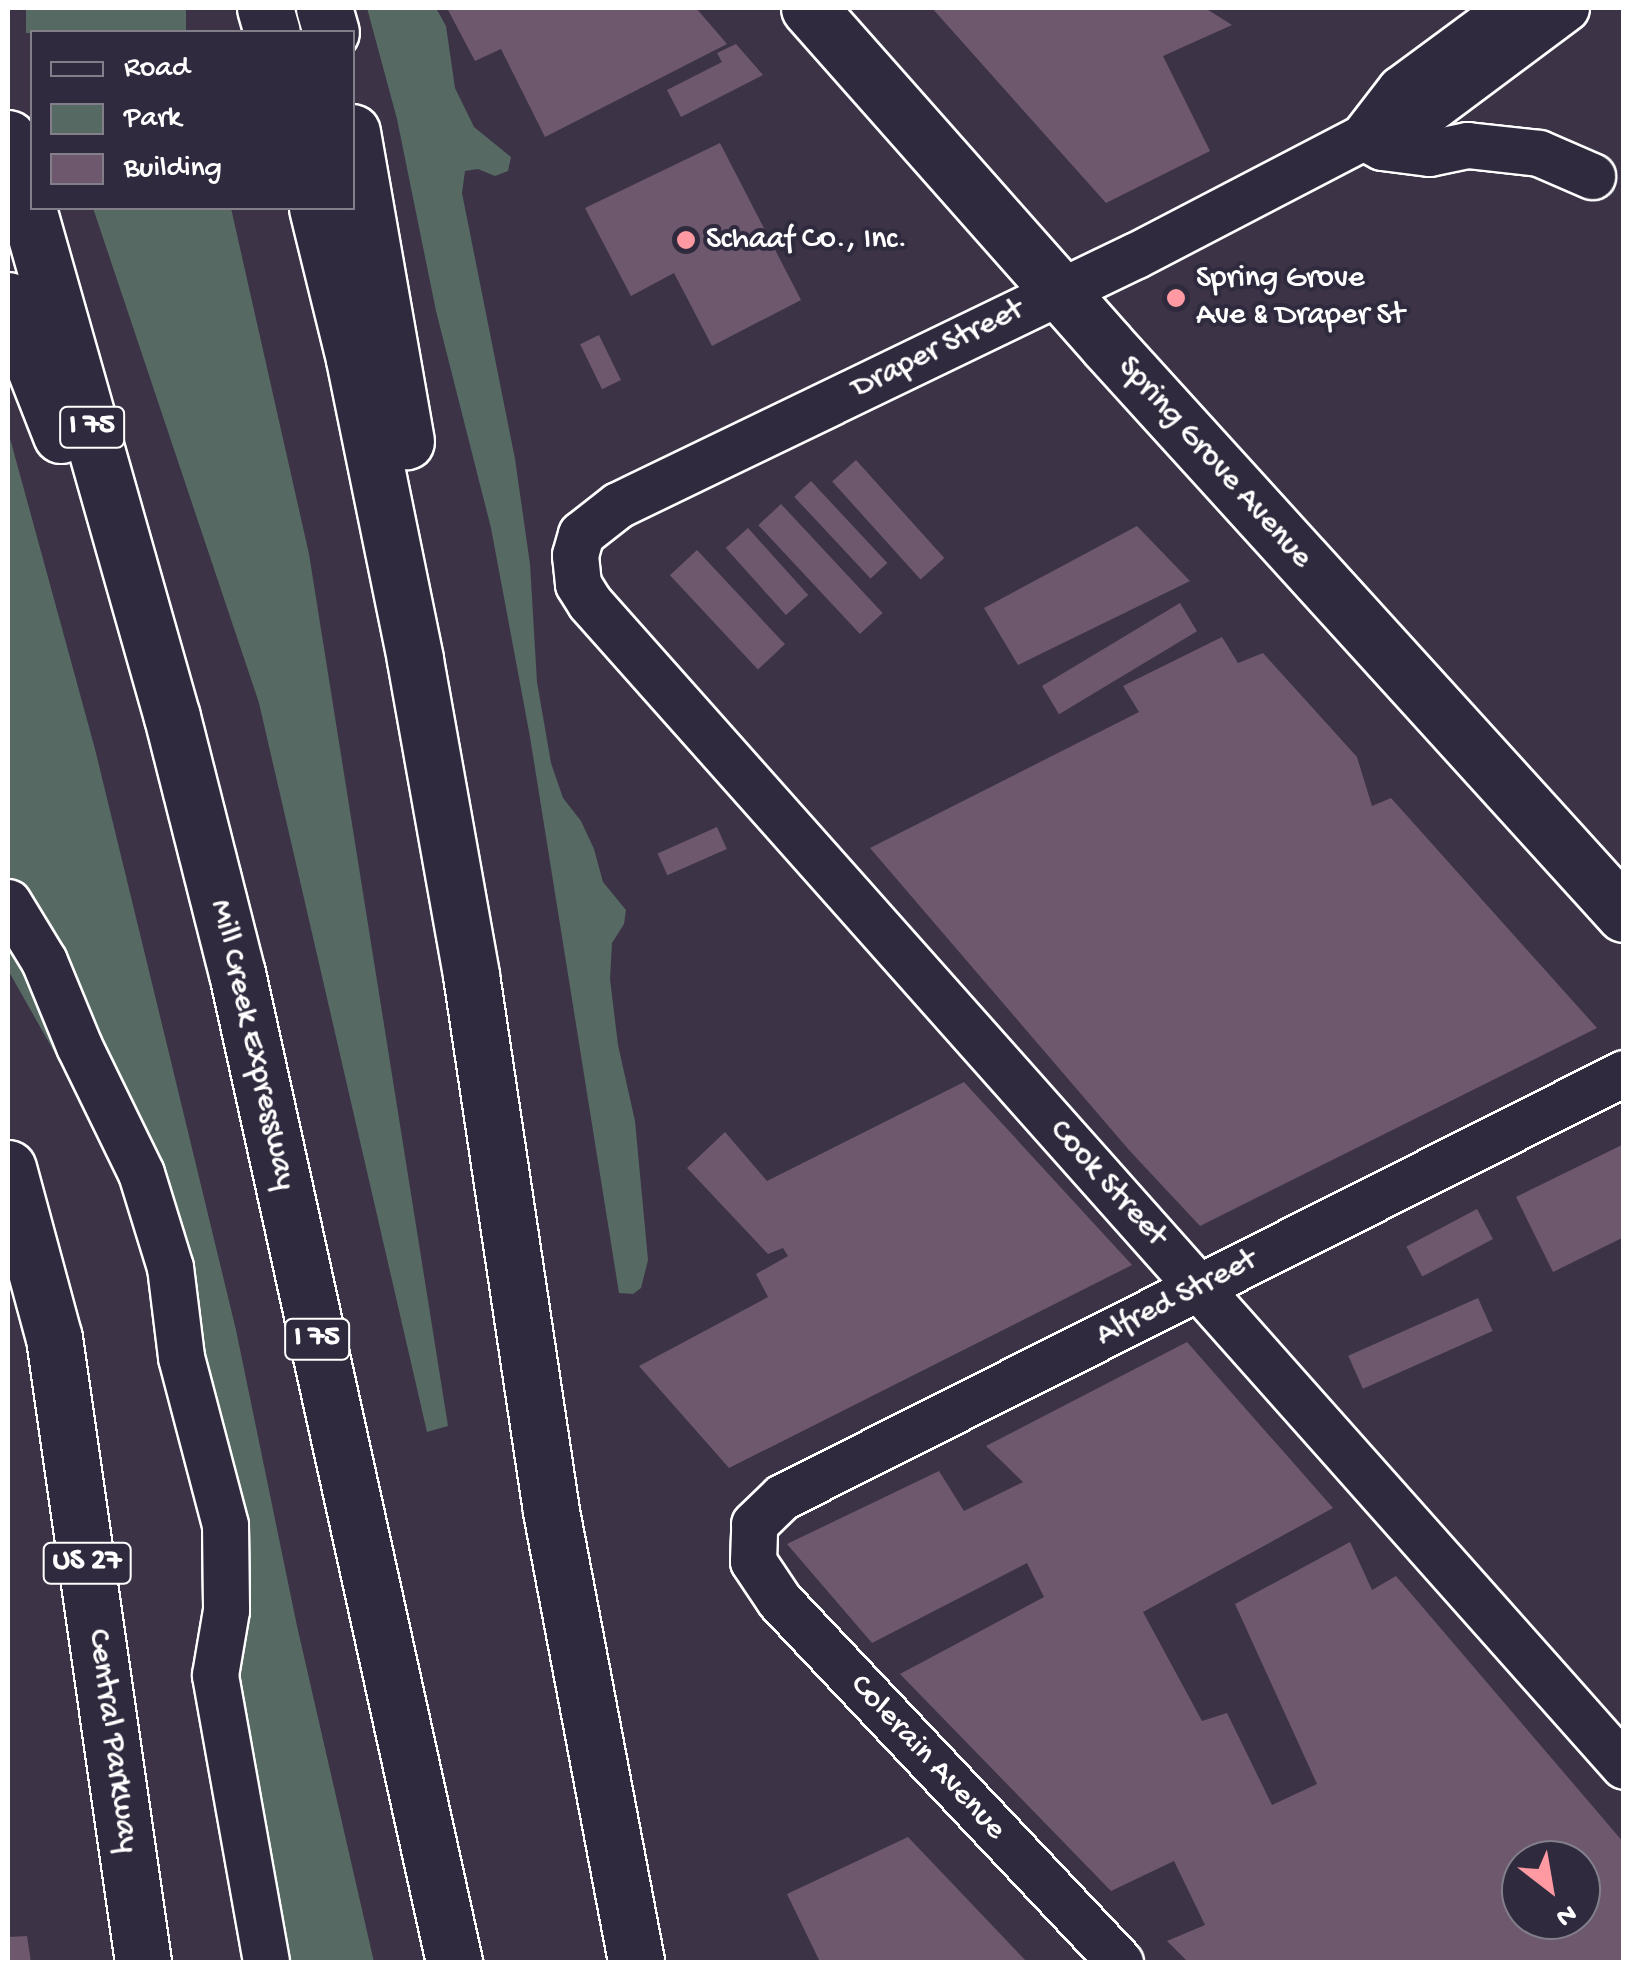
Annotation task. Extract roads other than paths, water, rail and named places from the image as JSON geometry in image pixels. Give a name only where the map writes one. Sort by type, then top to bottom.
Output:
[{"type":"main road","name":"Spring Grove Avenue","points":[[809,8],[1624,914]]},
{"type":"main road","name":"Mill Creek Expressway","points":[[8,138],[172,717],[242,992],[454,1962]]},
{"type":"main road","points":[[355,148],[394,359],[436,664],[470,975]]},
{"type":"main road","points":[[317,210],[354,360],[404,604],[470,975],[550,1511],[636,1962]]},
{"type":"main road","points":[[8,300],[172,717]]},
{"type":"main road","name":"Central Parkway","points":[[8,1168],[54,1338],[143,1962]]},
{"type":"street","points":[[1363,137],[1400,89],[1510,8]]},
{"type":"street","points":[[1363,137],[1401,131],[1566,8]]},
{"type":"street","name":"Draper Street","points":[[590,603],[578,584],[575,555],[582,534],[618,506],[1060,291],[1363,137]]},
{"type":"street","points":[[1363,137],[1382,148],[1429,153],[1467,146],[1539,153],[1592,176]]},
{"type":"street","name":"Cook Street","points":[[590,603],[1624,1766]]},
{"type":"street","points":[[8,902],[44,961],[79,1046],[141,1173],[170,1267],[181,1357],[225,1525],[226,1610],[216,1675],[266,1962]]},
{"type":"street","name":"Alfred Street","points":[[752,1542],[754,1524],[782,1497],[1624,1073]]},
{"type":"street","name":"Colerain Avenue","points":[[752,1542],[753,1560],[779,1600],[1120,1962]]},
{"type":"place","name":"Schaaf Co., Inc.","points":[[686,240]]},
{"type":"place","name":"Spring Grove Ave & Draper St","points":[[1176,298]]}]
